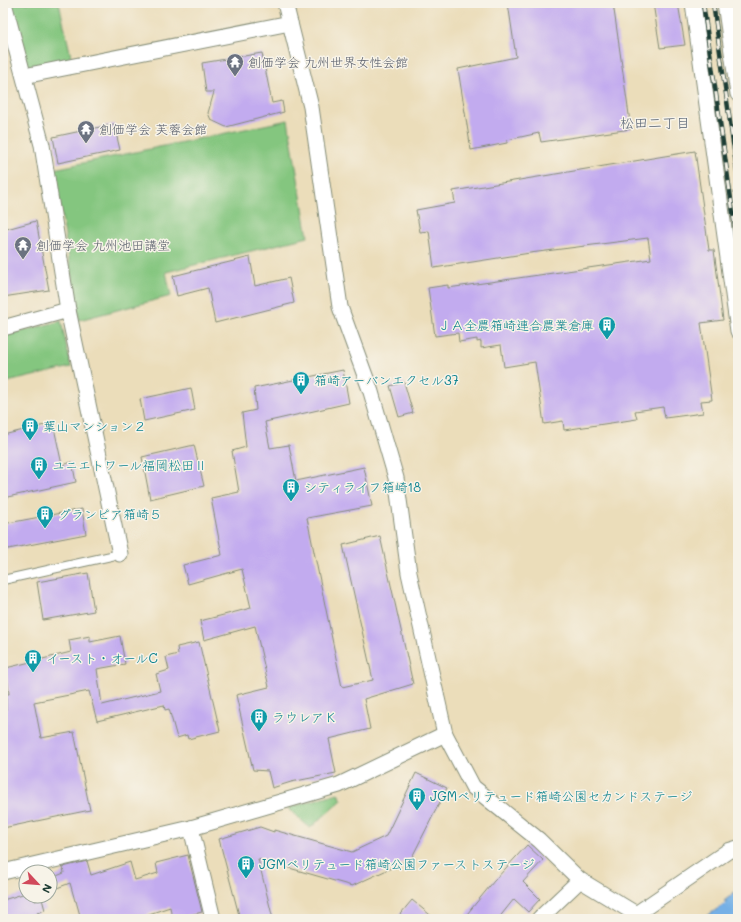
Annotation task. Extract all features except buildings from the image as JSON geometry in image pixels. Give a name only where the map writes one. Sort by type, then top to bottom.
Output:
[{"type":"street","points":[[4,3],[42,145],[68,310],[120,554]]},
{"type":"street","points":[[285,3],[311,107],[340,307],[370,392],[396,478],[409,573],[445,734],[473,787],[540,840],[580,880],[636,914],[728,851],[738,848]]},
{"type":"street","points":[[693,3],[738,331]]},
{"type":"street","points":[[725,3],[738,94]]},
{"type":"street","points":[[24,76],[290,23]]},
{"type":"street","points":[[3,328],[68,310]]},
{"type":"street","points":[[3,872],[191,828],[339,785],[445,734]]},
{"type":"street","points":[[191,828],[213,919]]},
{"type":"street","points":[[539,919],[580,880]]},
{"type":"lane","points":[[3,580],[120,554]]},
{"type":"green space","points":[[10,3],[59,3],[72,61],[28,69]]},
{"type":"green space","points":[[288,120],[308,237],[166,272],[171,296],[79,320],[54,169]]},
{"type":"green space","points":[[61,321],[71,367],[3,383],[3,336]]},
{"type":"green space","points":[[338,793],[342,800],[310,828],[288,808]]},
{"type":"water","points":[[738,890],[738,919],[703,919],[727,902],[724,901]]},
{"type":"railway","points":[[703,3],[738,248]]},
{"type":"railway","points":[[713,3],[738,178]]},
{"type":"place","name":"創価学会 九州世界女性会館","points":[[235,77]]},
{"type":"place","name":"創価学会 芙蓉会館","points":[[86,144]]},
{"type":"place","name":"創価学会 九州池田講堂","points":[[23,260]]},
{"type":"place","name":"ＪＡ全農箱崎連合農業倉庫","points":[[607,340]]},
{"type":"place","name":"箱崎アーバンエクセル37","points":[[301,395]]},
{"type":"place","name":"葉山マンション２","points":[[30,441]]},
{"type":"place","name":"ユニエトワール福岡松田Ⅱ","points":[[39,480]]},
{"type":"place","name":"シティライフ箱崎18","points":[[291,502]]},
{"type":"place","name":"グランピア箱崎５","points":[[45,529]]},
{"type":"place","name":"イースト・オールC","points":[[33,673]]},
{"type":"place","name":"ラウレアＫ","points":[[259,732]]},
{"type":"place","name":"JGMベリテュード箱崎公園セカンドステージ","points":[[417,811]]},
{"type":"place","name":"JGMベリテュード箱崎公園ファーストステージ","points":[[246,879]]},
{"type":"district","name":"松田二丁目","points":[[655,123]]}]
